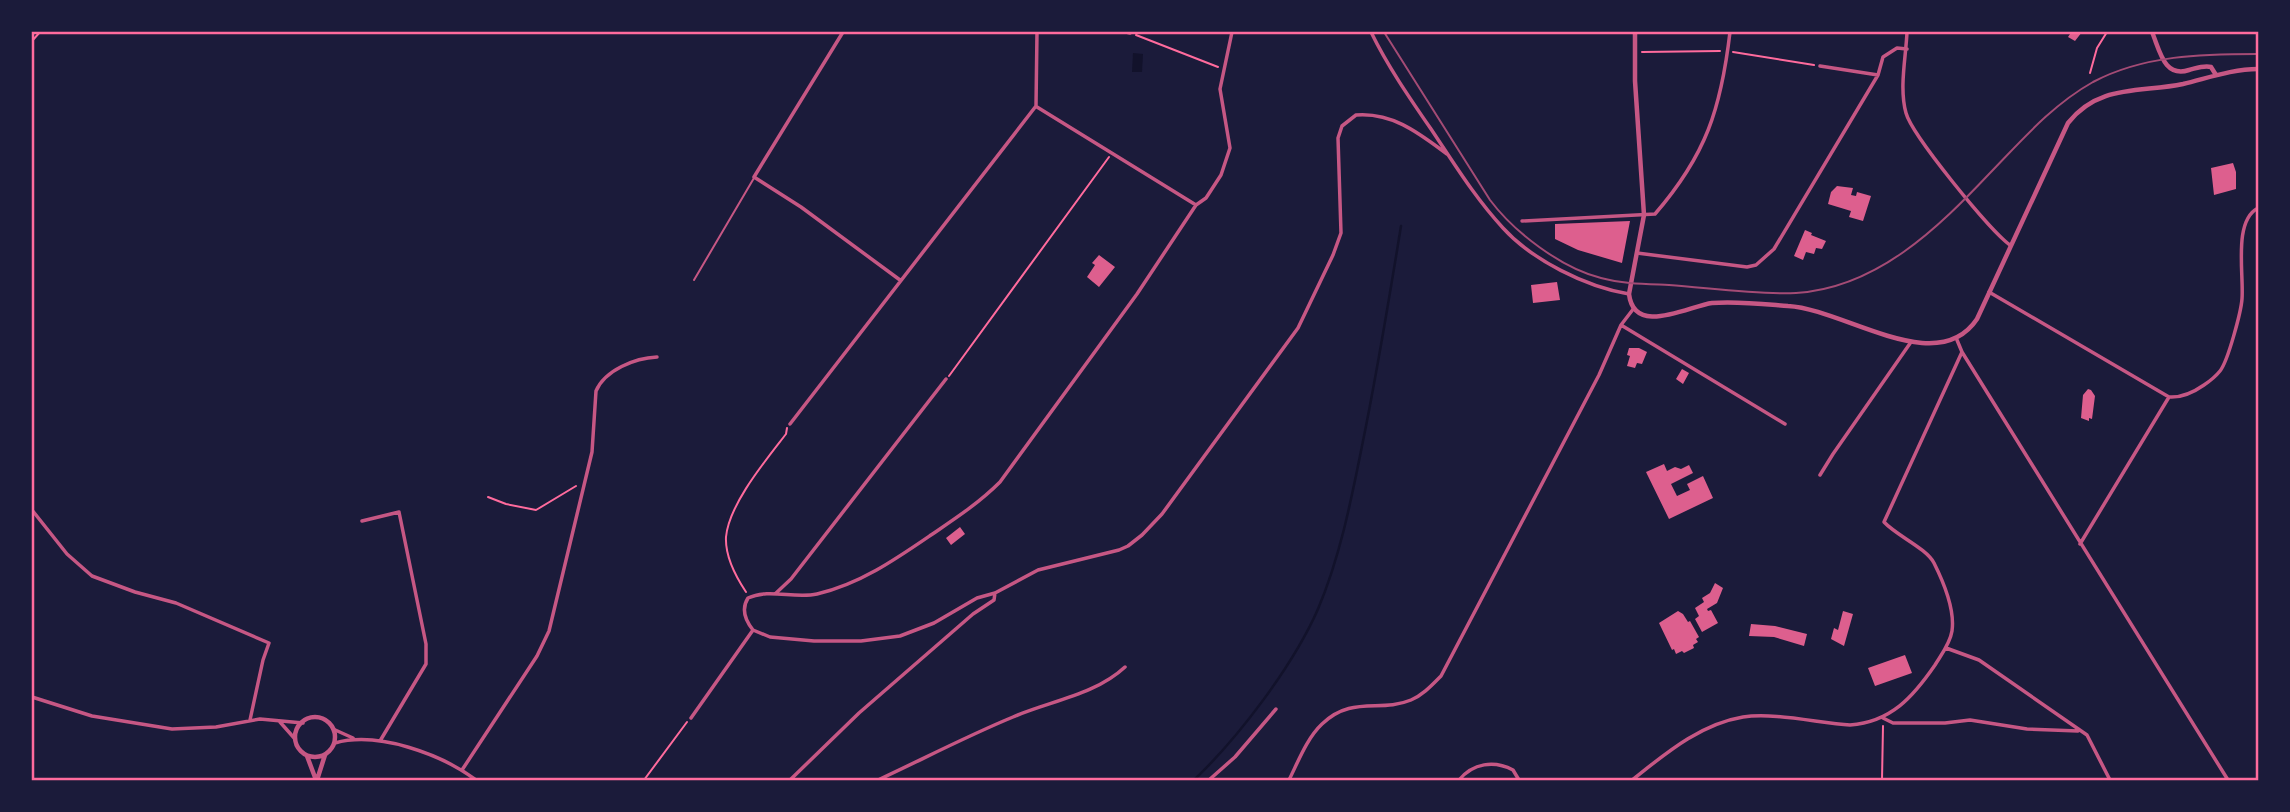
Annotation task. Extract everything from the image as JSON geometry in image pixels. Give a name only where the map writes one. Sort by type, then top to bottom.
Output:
[{"type":"street","points":[[843,32],[754,177],[801,207],[900,280]]},
{"type":"street","points":[[790,424],[1036,106],[1037,32]]},
{"type":"street","points":[[1232,32],[1220,89],[1230,148],[1222,175],[1206,198],[1196,205],[1136,294],[1000,482],[987,496],[894,561],[862,578],[817,594],[791,596],[761,593],[750,597],[744,607],[746,618],[753,630],[770,637],[793,639],[838,642],[884,639],[923,628],[977,598],[995,593],[1038,570],[1128,547],[1162,514],[1298,328],[1341,233],[1338,138],[1342,126],[1356,115],[1372,115],[1412,128],[1447,154]]},
{"type":"street","points":[[1371,32],[1404,89],[1447,154],[1504,229],[1527,249],[1584,282],[1629,294]]},
{"type":"street","points":[[1635,32],[1634,80],[1644,215],[1629,294],[1634,307],[1644,314],[1663,317],[1712,303],[1803,307],[1911,342],[1932,345],[1957,340],[1965,335],[1977,319],[2068,122],[2083,107],[2116,93],[2171,86],[2216,75],[2259,69]]},
{"type":"street","points":[[1522,221],[1655,214],[1676,190],[1714,120],[1730,32]]},
{"type":"street","points":[[1907,32],[1904,101],[1909,120],[1917,135],[1959,187],[2002,240],[2010,245]]},
{"type":"street","points":[[2152,32],[2171,71],[2179,73],[2206,65],[2211,67],[2216,75]]},
{"type":"street","points":[[1637,253],[1737,267],[1756,265],[1764,260],[1774,249],[1878,75],[1884,57],[1897,48],[1907,49]]},
{"type":"street","points":[[1820,66],[1878,75]]},
{"type":"street","points":[[1036,106],[1196,205]]},
{"type":"street","points":[[1989,292],[2169,397],[2182,396],[2195,391],[2221,370],[2225,362],[2242,303],[2244,227],[2252,212],[2259,208]]},
{"type":"street","points":[[1289,780],[1306,748],[1325,721],[1354,706],[1391,705],[1412,700],[1441,676],[1599,375],[1621,325],[1634,307]]},
{"type":"street","points":[[1621,325],[1786,424]]},
{"type":"street","points":[[1957,340],[2080,544],[2228,780]]},
{"type":"street","points":[[1821,475],[1911,342]]},
{"type":"street","points":[[1632,780],[1681,743],[1705,730],[1745,717],[1765,716],[1850,725],[1883,718],[1904,704],[1946,648],[1952,632],[1952,618],[1934,562],[1884,522],[1962,352]]},
{"type":"street","points":[[462,770],[537,656],[549,631],[586,483],[592,452],[598,386],[614,371],[645,357],[657,356]]},
{"type":"street","points":[[775,594],[791,579],[946,379]]},
{"type":"street","points":[[2080,544],[2169,397]]},
{"type":"street","points":[[32,510],[67,554],[92,576],[176,603],[269,643],[250,720]]},
{"type":"street","points":[[362,522],[399,512],[427,655],[426,664],[380,741]]},
{"type":"street","points":[[790,780],[859,713],[973,614],[994,600],[995,593]]},
{"type":"street","points":[[691,718],[753,630]]},
{"type":"street","points":[[1946,648],[1979,660],[2087,735],[2094,744],[2110,780]]},
{"type":"street","points":[[878,780],[1012,717],[1048,702],[1100,686],[1125,667]]},
{"type":"street","points":[[32,697],[92,716],[172,729],[205,728],[250,720],[303,723],[318,718],[326,720],[333,729],[355,739]]},
{"type":"street","points":[[1209,780],[1235,757],[1276,709]]},
{"type":"street","points":[[1883,718],[1900,723],[1970,720],[2027,729],[2078,730]]},
{"type":"street","points":[[278,720],[295,739],[300,751],[315,757],[325,754]]},
{"type":"street","points":[[295,739],[297,730],[303,723]]},
{"type":"street","points":[[333,729],[335,743]]},
{"type":"street","points":[[317,780],[325,754],[335,743],[355,739],[380,741],[444,760],[476,780]]},
{"type":"street","points":[[307,755],[317,780]]},
{"type":"street","points":[[1459,780],[1473,768],[1483,764],[1495,764],[1513,770],[1519,780]]},
{"type":"lane","points":[[694,280],[754,177]]},
{"type":"path","points":[[32,41],[40,32]]},
{"type":"path","points":[[1128,32],[1223,69]]},
{"type":"path","points":[[2090,73],[2097,48],[2106,32]]},
{"type":"path","points":[[1645,52],[1714,51]]},
{"type":"path","points":[[1740,53],[1820,66]]},
{"type":"path","points":[[946,379],[1111,154]]},
{"type":"path","points":[[750,597],[732,570],[726,537],[738,500],[786,434],[790,424]]},
{"type":"path","points":[[488,497],[506,505],[536,510],[574,486],[586,483]]},
{"type":"path","points":[[644,780],[691,718]]},
{"type":"path","points":[[1882,780],[1883,718]]},
{"type":"shaded area","points":[[1133,53],[1143,54],[1142,72],[1132,72]]},
{"type":"building","points":[[2066,32],[2082,32],[2075,41],[2068,37],[2070,34]]},
{"type":"building","points":[[2233,163],[2236,189],[2214,195],[2211,168]]},
{"type":"building","points":[[1837,186],[1853,188],[1851,195],[1856,196],[1857,192],[1871,196],[1863,221],[1849,217],[1851,211],[1828,204],[1831,192]]},
{"type":"building","points":[[1630,221],[1622,263],[1578,250],[1555,239],[1555,224]]},
{"type":"building","points":[[1805,230],[1826,241],[1822,249],[1816,248],[1814,254],[1806,252],[1803,260],[1794,256]]},
{"type":"building","points":[[1099,255],[1115,267],[1099,287],[1087,277],[1095,265],[1092,263]]},
{"type":"building","points":[[1557,282],[1560,300],[1533,303],[1531,285]]},
{"type":"building","points":[[1629,348],[1639,348],[1647,352],[1642,364],[1637,363],[1635,368],[1627,366]]},
{"type":"building","points":[[1682,369],[1689,373],[1683,384],[1676,379]]},
{"type":"building","points":[[2088,389],[2095,396],[2092,419],[2089,418],[2089,421],[2081,418],[2083,395]]},
{"type":"building","points":[[1664,464],[1667,471],[1689,465],[1693,473],[1671,484],[1677,496],[1690,490],[1687,484],[1703,476],[1713,498],[1669,519],[1646,472]]},
{"type":"building","points":[[960,527],[965,534],[951,545],[946,538]]},
{"type":"building","points":[[1715,583],[1723,588],[1717,603],[1707,609],[1711,610],[1718,623],[1702,632],[1695,619],[1699,616],[1695,608],[1704,602],[1702,598],[1710,593]]},
{"type":"building","points":[[1678,611],[1690,621],[1699,637],[1696,639],[1698,642],[1693,645],[1694,648],[1676,654],[1659,623]]},
{"type":"building","points":[[1843,611],[1853,614],[1844,646],[1831,639],[1834,628],[1838,630]]},
{"type":"building","points":[[1751,624],[1775,626],[1807,634],[1804,646],[1774,637],[1749,636]]},
{"type":"building","points":[[1905,655],[1912,673],[1875,686],[1868,668]]},
{"type":"waterway","points":[[1194,780],[1228,744],[1279,677],[1307,631],[1326,589],[1354,487],[1401,226]]},
{"type":"tram line","points":[[1384,32],[1490,200],[1512,224],[1540,247],[1570,266],[1609,280],[1765,293],[1825,289],[1853,280],[1904,252],[1949,214],[2051,112],[2093,82],[2112,73],[2153,61],[2195,56],[2258,54]]}]
